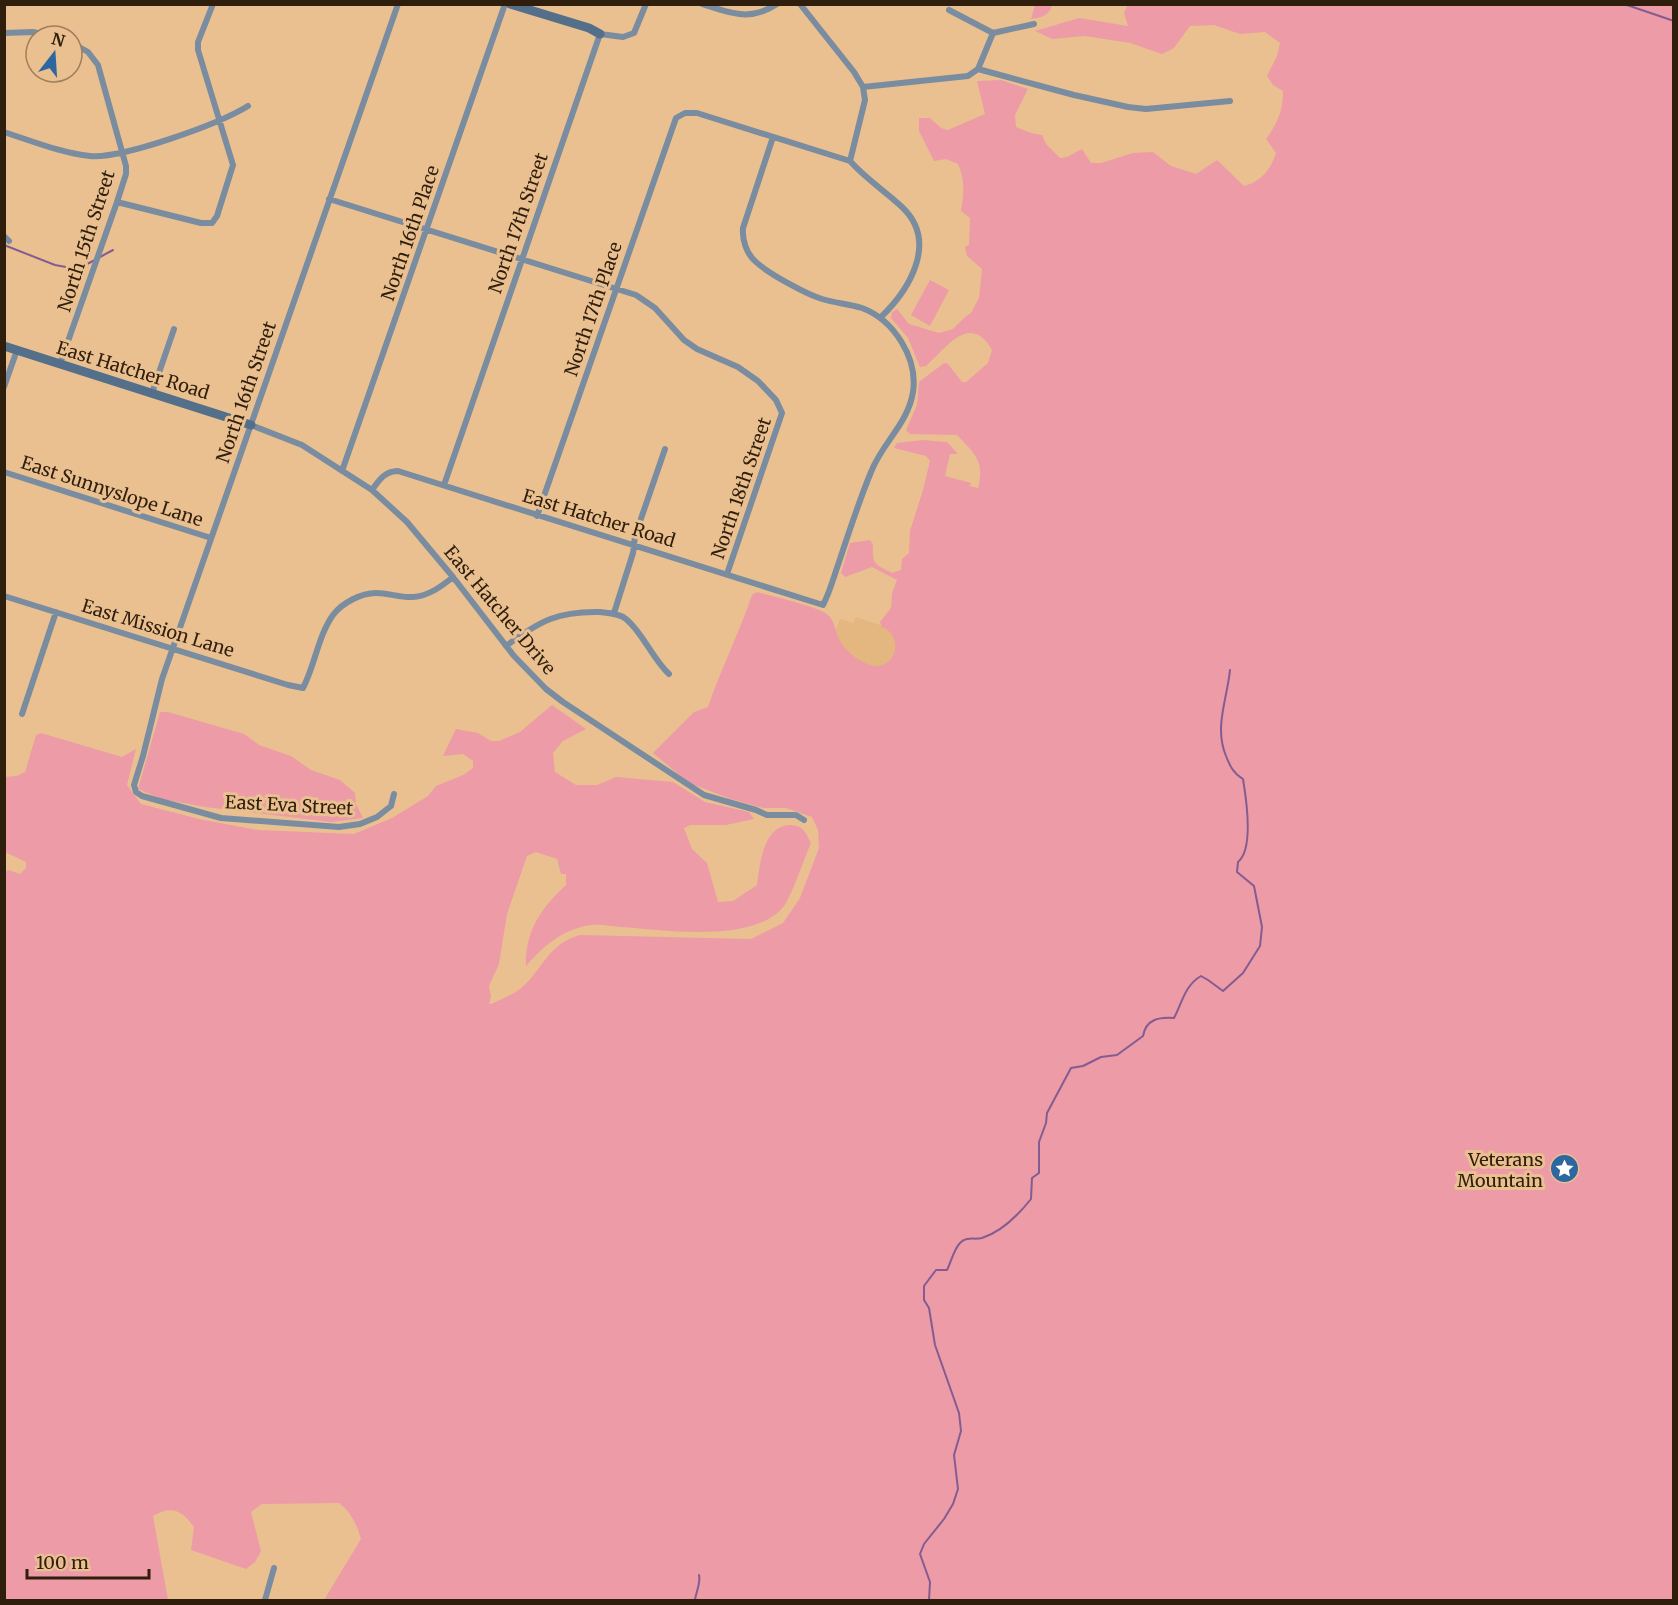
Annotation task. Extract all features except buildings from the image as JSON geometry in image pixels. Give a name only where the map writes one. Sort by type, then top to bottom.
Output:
[{"type":"street","points":[[117,202],[201,223],[212,223],[217,216],[233,165],[198,50],[200,35],[213,4]]},
{"type":"street","name":"North 16th Street","points":[[136,792],[134,785],[155,702],[328,198],[398,4]]},
{"type":"street","name":"North 16th Place","points":[[342,471],[505,4]]},
{"type":"street","points":[[510,4],[589,28],[600,34],[623,37],[634,33],[646,4]]},
{"type":"street","points":[[702,4],[744,15],[761,13],[777,4]]},
{"type":"street","points":[[800,4],[860,79],[863,87],[865,100],[850,161]]},
{"type":"street","points":[[949,10],[993,33],[1034,24]]},
{"type":"street","points":[[4,33],[24,32]]},
{"type":"street","points":[[863,87],[968,76],[978,69],[993,33]]},
{"type":"street","name":"North 17th Street","points":[[444,485],[600,34]]},
{"type":"street","name":"North 15th Street","points":[[60,364],[126,174],[123,152],[101,73],[94,58],[84,49]]},
{"type":"street","points":[[978,69],[1128,107],[1146,109],[1230,101]]},
{"type":"street","points":[[4,132],[81,154],[100,156],[123,152],[220,120],[248,106]]},
{"type":"street","name":"North 17th Place","points":[[537,516],[673,126],[681,114],[697,113],[773,137]]},
{"type":"street","points":[[773,137],[850,161],[870,182],[908,213],[915,227],[919,244],[917,262],[896,303],[881,317],[863,309],[808,294],[754,261],[748,253],[742,236],[745,218],[773,137]]},
{"type":"street","points":[[328,198],[616,289]]},
{"type":"street","name":"North 18th Street","points":[[616,289],[646,301],[684,340],[697,349],[728,361],[755,379],[776,400],[782,410],[727,574]]},
{"type":"street","name":"East Hatcher Road","points":[[372,490],[390,471],[398,471],[823,605],[872,469],[906,415],[911,401],[914,379],[908,356],[900,341],[881,317]]},
{"type":"street","points":[[152,393],[174,329]]},
{"type":"street","name":"East Hatcher Road","points":[[4,346],[251,425]]},
{"type":"street","points":[[4,387],[17,351]]},
{"type":"street","name":"East Hatcher Drive","points":[[251,425],[302,445],[372,490],[407,522],[506,646],[546,689],[563,702],[704,795],[768,815],[796,816],[804,820]]},
{"type":"street","points":[[614,614],[635,536],[665,449]]},
{"type":"street","name":"East Sunnyslope Lane","points":[[4,472],[211,538]]},
{"type":"street","name":"East Mission Lane","points":[[4,596],[303,688],[327,625],[334,613],[343,606],[357,597],[375,593],[414,597],[431,593],[453,577]]},
{"type":"street","points":[[22,714],[57,612]]},
{"type":"street","points":[[506,646],[548,618],[587,612],[614,614],[625,618],[658,664],[669,674]]},
{"type":"street","name":"East Eva Street","points":[[136,792],[157,801],[221,818],[339,826],[360,824],[378,817],[391,806],[394,794]]},
{"type":"street","points":[[264,1600],[274,1568]]},
{"type":"shaded area","points":[[1035,4],[1052,5],[1044,15],[1031,19]]},
{"type":"shaded area","points":[[1128,4],[1673,5],[1673,1600],[324,1600],[361,1539],[353,1519],[339,1503],[262,1504],[251,1512],[261,1551],[255,1562],[246,1569],[191,1550],[194,1527],[180,1513],[171,1510],[153,1516],[168,1600],[5,1600],[4,872],[9,870],[20,874],[26,868],[26,862],[5,850],[4,777],[17,776],[25,772],[36,735],[41,733],[122,757],[136,749],[127,785],[141,804],[199,819],[258,830],[354,834],[392,818],[428,796],[436,786],[463,775],[473,768],[473,761],[463,754],[443,756],[456,729],[478,733],[491,741],[499,741],[520,732],[552,705],[586,729],[563,741],[553,753],[555,772],[576,785],[597,785],[616,777],[673,782],[705,802],[749,812],[754,819],[726,825],[690,825],[684,828],[692,849],[707,863],[718,902],[733,901],[757,885],[765,847],[769,838],[782,826],[799,827],[811,843],[784,906],[770,918],[752,926],[731,930],[684,932],[589,925],[559,936],[526,966],[528,942],[536,921],[549,902],[566,885],[566,874],[561,874],[557,859],[536,852],[527,856],[507,914],[499,964],[489,986],[491,997],[489,1004],[518,990],[529,981],[552,951],[569,939],[580,935],[751,939],[783,923],[800,898],[819,848],[818,830],[812,817],[786,808],[763,808],[689,783],[653,753],[694,712],[708,707],[752,595],[757,592],[805,605],[827,614],[844,647],[865,663],[879,666],[891,659],[895,645],[894,638],[880,622],[891,608],[892,593],[897,580],[872,567],[845,577],[841,573],[850,543],[870,540],[873,544],[875,563],[892,573],[901,570],[902,559],[909,553],[910,531],[930,461],[926,456],[894,448],[897,443],[923,440],[947,442],[958,454],[950,454],[945,476],[971,483],[970,486],[978,488],[980,471],[977,458],[957,435],[910,434],[906,430],[917,405],[919,382],[944,363],[948,364],[962,382],[966,382],[988,363],[992,350],[984,339],[967,333],[950,343],[926,366],[920,367],[908,338],[891,318],[892,312],[897,309],[909,324],[939,333],[953,329],[971,313],[979,298],[982,269],[967,256],[965,247],[969,245],[970,218],[961,211],[962,175],[958,164],[946,159],[934,161],[919,131],[919,118],[930,118],[941,128],[948,130],[985,114],[977,81],[1001,80],[1028,89],[1015,115],[1016,127],[1042,135],[1046,144],[1060,158],[1082,149],[1091,163],[1101,163],[1133,153],[1153,152],[1171,166],[1196,174],[1217,160],[1244,186],[1260,178],[1274,159],[1276,153],[1266,139],[1279,117],[1283,91],[1273,85],[1267,76],[1277,56],[1280,43],[1265,32],[1240,34],[1214,25],[1190,26],[1174,48],[1162,54],[1130,43],[1085,36],[1052,39],[1035,31],[1079,18],[1128,26],[1124,13]]},
{"type":"shaded area","points":[[930,280],[949,290],[930,326],[911,315]]},
{"type":"shaded area","points":[[856,617],[910,635],[896,677],[827,655],[840,619],[853,623]]},
{"type":"shaded area","points":[[160,712],[168,712],[244,734],[259,745],[291,756],[311,770],[340,780],[355,793],[356,804],[363,818],[331,822],[205,807],[162,799],[138,789]]},
{"type":"waterway","points":[[1624,4],[1674,21]]},
{"type":"waterway","points":[[4,245],[55,265],[77,269],[95,260]]},
{"type":"waterway","points":[[100,257],[113,250]]},
{"type":"waterway","points":[[929,1600],[930,1582],[920,1554],[924,1544],[953,1504],[958,1489],[954,1455],[961,1431],[959,1413],[935,1345],[929,1308],[924,1300],[924,1286],[936,1270],[947,1270],[960,1243],[968,1239],[982,1238],[1003,1227],[1031,1199],[1032,1178],[1039,1173],[1039,1142],[1047,1113],[1071,1068],[1083,1066],[1101,1057],[1117,1055],[1143,1036],[1147,1026],[1154,1020],[1174,1018],[1191,984],[1201,976],[1223,991],[1243,973],[1260,946],[1262,927],[1254,886],[1237,872],[1238,862],[1246,846],[1247,835],[1243,779],[1234,772],[1229,763],[1221,735],[1222,713],[1230,670]]},
{"type":"waterway","points":[[695,1600],[699,1575]]},
{"type":"place","name":"Veterans Mountain","points":[[1564,1169]]}]
